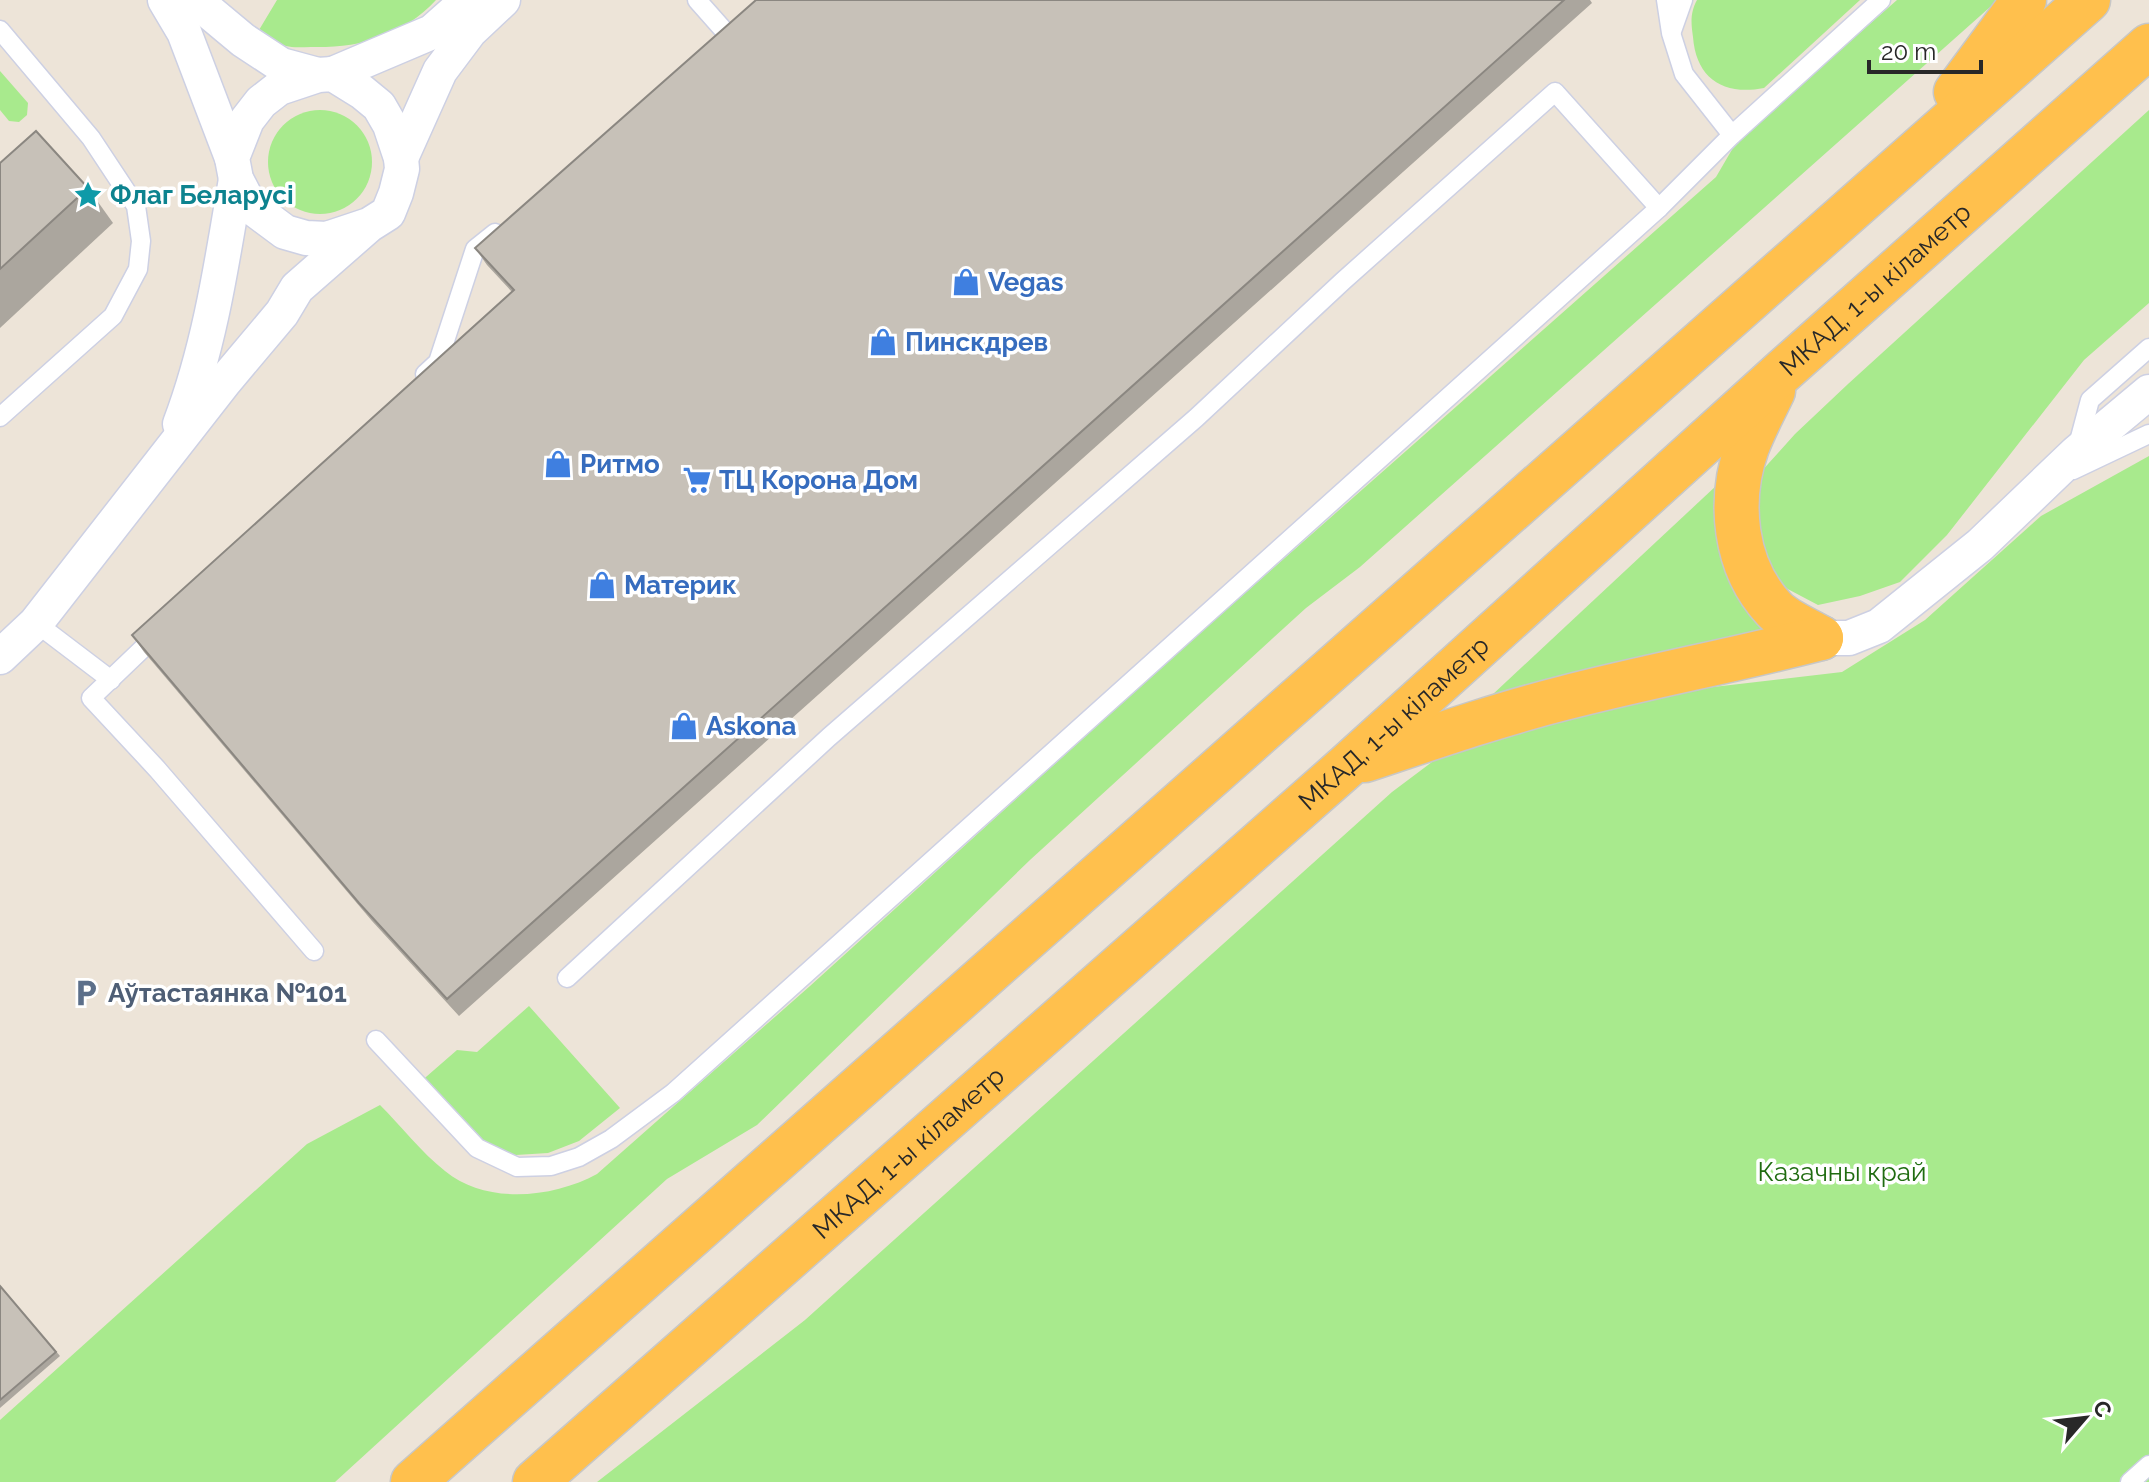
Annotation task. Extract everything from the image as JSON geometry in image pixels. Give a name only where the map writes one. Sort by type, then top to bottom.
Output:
[{"type":"highway","points":[[1900,168],[2024,0]]},
{"type":"highway","points":[[413,1482],[2088,0]]},
{"type":"highway","name":"МКАД, 1-ы кіламетр","points":[[535,1482],[1347,766],[1782,372],[2149,46]]},
{"type":"highway","points":[[1782,372],[1747,447],[1736,487],[1738,532],[1750,575],[1775,611],[1821,638]]},
{"type":"highway","points":[[1347,766],[1461,727],[1563,698],[1821,638]]},
{"type":"street","points":[[165,0],[184,32],[250,206],[285,232],[306,238],[327,239],[369,225]]},
{"type":"street","points":[[0,657],[36,623],[155,469],[282,313],[297,288],[369,225],[388,213],[396,193],[402,169],[401,158],[390,125],[379,106],[362,92],[325,74],[281,65],[222,24],[195,0]]},
{"type":"street","points":[[155,469],[174,441],[200,362],[217,294],[234,168],[247,120],[261,102],[279,88],[325,74],[432,32],[468,0]]},
{"type":"street","points":[[401,158],[440,71],[470,31],[503,0]]},
{"type":"street","points":[[1821,638],[1849,638],[1879,626],[1980,545],[2076,453],[2149,392]]},
{"type":"lane","points":[[432,32],[451,0]]},
{"type":"lane","points":[[697,0],[727,35]]},
{"type":"lane","points":[[1666,0],[1671,33],[1684,74],[1732,135]]},
{"type":"lane","points":[[1671,33],[1683,0]]},
{"type":"lane","points":[[376,1040],[477,1148],[517,1167],[551,1166],[579,1157],[611,1139],[673,1093],[1659,208],[1732,135],[1881,0]]},
{"type":"lane","points":[[0,30],[98,150],[136,206],[141,241],[138,269],[113,316],[0,417]]},
{"type":"lane","points":[[567,978],[841,727],[1185,428],[1343,281],[1555,92],[1659,208]]},
{"type":"lane","points":[[415,384],[438,362],[475,249],[506,224]]},
{"type":"lane","points":[[2076,453],[2090,400],[2149,348]]},
{"type":"lane","points":[[2041,485],[2149,434]]},
{"type":"lane","points":[[179,614],[91,698],[157,769],[314,951]]},
{"type":"lane","points":[[36,623],[111,680]]},
{"type":"lane","points":[[2130,1482],[2149,1465]]},
{"type":"green space","points":[[277,0],[436,0],[409,23],[379,38],[329,47],[289,47],[259,30]]},
{"type":"green space","points":[[1697,0],[1860,0],[1764,88],[1749,90],[1714,81],[1700,63],[1695,51],[1692,23]]},
{"type":"green space","points":[[1897,0],[1998,0],[1360,567],[1306,608],[1030,860],[757,1125],[667,1179],[335,1482],[0,1482],[0,1420],[307,1144],[380,1105],[436,1164],[461,1182],[480,1189],[500,1193],[540,1193],[597,1174],[810,986],[1166,663],[1716,177],[1737,141]]},
{"type":"green space","points":[[0,71],[28,103],[27,115],[19,122],[9,121],[0,110]]},
{"type":"green space","points":[[320,110],[340,114],[357,125],[368,142],[372,162],[368,182],[357,199],[340,210],[320,214],[300,210],[283,199],[272,182],[268,162],[272,142],[283,125],[300,114]]},
{"type":"green space","points":[[2149,110],[2149,303],[2084,360],[1947,535],[1900,582],[1860,596],[1818,605],[1782,586],[1750,528],[1759,474],[1795,434],[1848,384]]},
{"type":"green space","name":"Казачны край","points":[[2149,456],[2149,1482],[597,1482],[805,1320],[1392,792],[1444,753],[1636,696],[1842,672],[1925,620],[2041,516]]},
{"type":"green space","points":[[1717,485],[1793,643],[1491,696]]},
{"type":"green space","points":[[529,1006],[620,1108],[579,1141],[548,1153],[516,1155],[486,1150],[411,1090],[457,1050],[477,1052]]},
{"type":"building","name":"ТЦ Корона Дом","points":[[756,0],[1564,0],[447,999],[359,903],[132,635],[514,290],[475,248]]},
{"type":"building","points":[[36,131],[88,188],[0,269],[0,163]]},
{"type":"building","points":[[0,1286],[56,1352],[0,1400]]},
{"type":"place","name":"Флаг Беларусі","points":[[88,195]]},
{"type":"place","name":"Vegas","points":[[966,282]]},
{"type":"place","name":"Пинскдрев","points":[[883,342]]},
{"type":"place","name":"Ритмо","points":[[558,464]]},
{"type":"place","name":"ТЦ Корона Дом","points":[[697,480]]},
{"type":"place","name":"Материк","points":[[602,585]]},
{"type":"place","name":"Askona","points":[[684,726]]},
{"type":"place","name":"Аўтастаянка №101","points":[[86,993]]}]
